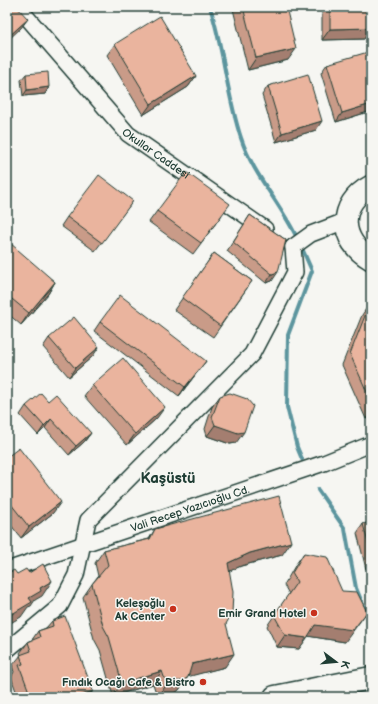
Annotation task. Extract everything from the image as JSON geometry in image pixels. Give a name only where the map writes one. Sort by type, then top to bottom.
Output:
[{"type":"highway","points":[[275,697],[371,678]]},
{"type":"street","name":"Okullar Caddesi","points":[[18,7],[128,134],[293,247]]},
{"type":"street","points":[[371,186],[363,190],[350,203],[345,221],[349,236],[360,253],[371,259]]},
{"type":"street","points":[[7,650],[60,606],[76,575],[84,544],[88,520],[252,354],[295,272],[293,247],[311,234],[345,221]]},
{"type":"street","name":"Vali Recep Yazıcıoğlu Cd.","points":[[7,570],[324,463],[371,444]]},
{"type":"building","points":[[7,7],[17,7],[28,19],[8,37],[7,36]]},
{"type":"building","points":[[243,7],[286,7],[296,49],[256,58]]},
{"type":"building","points":[[330,7],[371,7],[371,28],[330,29]]},
{"type":"building","points":[[160,16],[196,76],[151,104],[115,44]]},
{"type":"building","points":[[368,52],[371,62],[371,104],[342,113],[327,64]]},
{"type":"building","points":[[48,72],[49,87],[27,90],[26,74]]},
{"type":"building","points":[[308,74],[322,121],[282,133],[268,86]]},
{"type":"building","points":[[186,172],[230,204],[201,243],[157,211]]},
{"type":"building","points":[[99,175],[133,201],[102,243],[67,217]]},
{"type":"building","points":[[250,215],[286,240],[278,272],[272,274],[233,242]]},
{"type":"building","points":[[10,243],[55,282],[29,313],[7,295],[7,247]]},
{"type":"building","points":[[214,253],[252,281],[220,326],[182,298]]},
{"type":"building","points":[[120,295],[206,361],[185,387],[100,322]]},
{"type":"building","points":[[370,303],[371,304],[371,401],[350,354]]},
{"type":"building","points":[[74,317],[99,347],[75,368],[49,338]]},
{"type":"building","points":[[123,358],[165,407],[135,434],[92,385]]},
{"type":"building","points":[[41,393],[48,401],[56,394],[91,433],[76,446],[51,419],[44,426],[26,406]]},
{"type":"building","points":[[230,393],[247,399],[253,406],[244,432],[238,433],[215,425],[212,417],[220,396]]},
{"type":"building","points":[[19,448],[61,502],[29,527],[7,499],[7,457]]},
{"type":"building","points":[[279,496],[291,542],[250,553],[228,563],[233,592],[232,613],[226,624],[234,654],[192,664],[188,677],[183,681],[169,681],[164,677],[162,671],[122,683],[109,637],[103,626],[92,584],[108,565],[104,550],[150,539],[155,529]]},
{"type":"building","points":[[371,522],[371,554],[363,524]]},
{"type":"building","name":"Emir Grand Hotel","points":[[304,553],[327,557],[342,591],[357,592],[367,612],[353,630],[315,625],[307,638],[285,635],[274,615],[297,582],[292,573]]},
{"type":"building","points":[[43,564],[52,581],[40,588],[41,591],[29,598],[32,602],[7,617],[7,574],[14,570],[17,574],[26,569],[29,573]]},
{"type":"building","points":[[65,616],[93,691],[76,697],[38,697],[37,695],[31,697],[19,665],[23,664],[20,655],[31,651],[28,642],[40,637],[38,631],[53,626],[52,621]]},
{"type":"waterway","points":[[210,7],[219,40],[232,106],[246,152],[298,240]]},
{"type":"waterway","points":[[301,246],[312,271],[288,335],[287,407],[297,447],[302,459]]},
{"type":"waterway","points":[[318,490],[345,529],[356,588],[371,624]]},
{"type":"place","name":"Keleşoğlu Ak Center","points":[[173,609]]},
{"type":"place","name":"Emir Grand Hotel","points":[[314,613]]},
{"type":"place","name":"Fındık Ocağı Cafe & Bistro","points":[[203,682]]},
{"type":"district","name":"Kaşüstü","points":[[168,478]]}]
